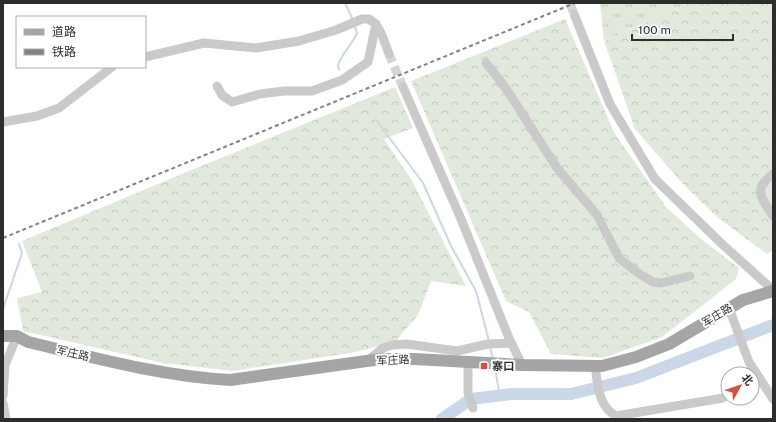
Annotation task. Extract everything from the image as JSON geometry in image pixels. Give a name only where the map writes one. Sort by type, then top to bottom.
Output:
[{"type":"main road","name":"军庄路","points":[[8,336],[110,362],[207,378],[230,380],[366,362],[416,359],[468,361],[596,372],[602,366],[636,357],[669,344],[731,314],[743,300],[773,291]]},
{"type":"street","points":[[574,14],[610,104],[655,179],[773,291]]},
{"type":"street","points":[[146,57],[204,43],[256,48],[300,41],[362,19],[369,19],[376,24],[389,54]]},
{"type":"street","points":[[217,86],[222,95],[232,102],[260,94],[284,91],[312,91],[342,80],[368,62],[376,24]]},
{"type":"street","points":[[486,62],[505,87],[557,168],[596,215],[620,258],[638,273],[653,282],[661,283],[690,276]]},
{"type":"street","points":[[3,122],[37,116],[59,108],[111,68]]},
{"type":"street","points":[[402,87],[461,218],[511,343],[522,365]]},
{"type":"street","points":[[773,174],[760,186],[759,192],[773,216]]},
{"type":"street","points":[[731,314],[748,362],[773,398]]},
{"type":"street","points":[[3,396],[8,336]]},
{"type":"street","points":[[366,362],[383,348],[392,345],[407,344],[457,351],[488,344],[511,343]]},
{"type":"street","points":[[468,361],[468,394],[473,408]]},
{"type":"street","points":[[596,372],[599,396],[609,412],[616,416],[720,399]]},
{"type":"street","points":[[3,403],[6,419]]},
{"type":"green space","points":[[600,3],[688,3],[604,41]]},
{"type":"green space","points":[[688,3],[773,3],[773,250],[767,254],[717,217],[684,185],[635,129],[604,41]]},
{"type":"green space","points":[[565,19],[615,134],[666,207],[701,239],[739,268],[736,279],[662,337],[603,358],[551,354],[529,312],[506,301],[411,81]]},
{"type":"green space","points":[[395,87],[413,128],[384,139],[411,179],[466,286],[431,281],[418,315],[395,342],[356,352],[232,371],[163,363],[23,331],[17,298],[42,292],[22,241]]},
{"type":"waterway","points":[[345,3],[353,20]]},
{"type":"waterway","points":[[339,70],[338,65],[357,33],[354,24]]},
{"type":"waterway","points":[[376,120],[423,183],[451,246],[476,291],[489,341]]},
{"type":"waterway","points":[[3,309],[22,253],[19,244]]},
{"type":"waterway","points":[[442,419],[471,399],[512,394],[571,394],[636,378],[773,325]]},
{"type":"waterway","points":[[490,347],[493,359]]},
{"type":"waterway","points":[[495,369],[500,396]]},
{"type":"tunnel","points":[[570,3],[574,14]]},
{"type":"tunnel","points":[[389,54],[403,87]]},
{"type":"railway","points":[[3,238],[575,3]]},
{"type":"place","name":"寨口","points":[[484,366]]}]
